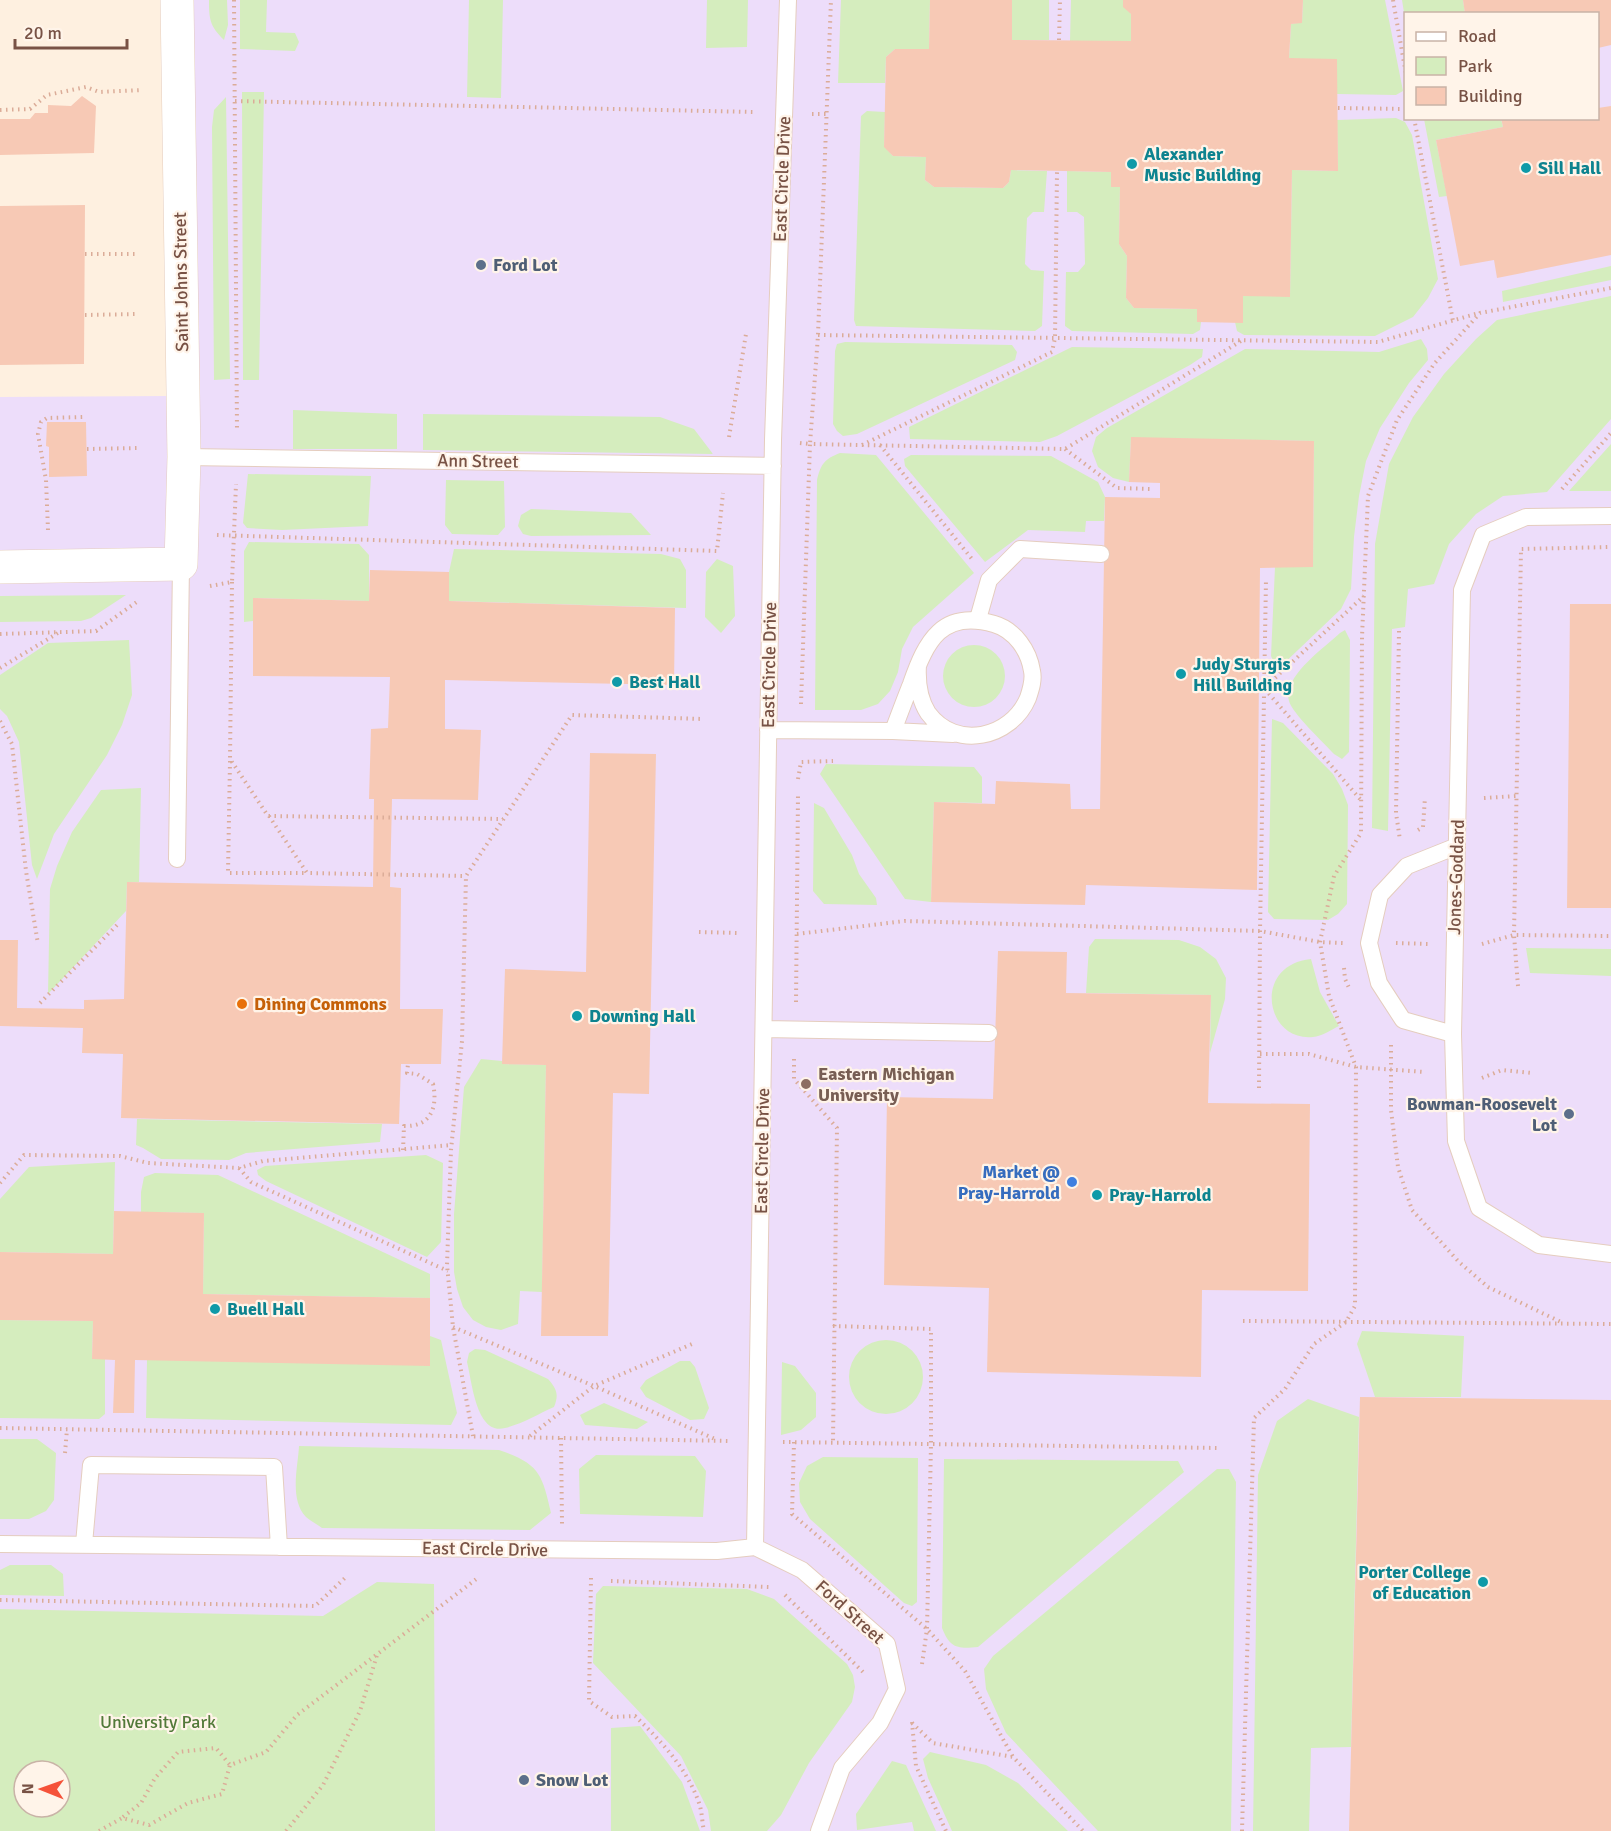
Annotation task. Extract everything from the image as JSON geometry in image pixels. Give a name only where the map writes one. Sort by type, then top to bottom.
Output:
[{"type":"street","name":"Saint Johns Street","points":[[177,0],[184,457],[181,578]]},
{"type":"street","points":[[0,567],[181,578]]},
{"type":"lane","name":"East Circle Drive","points":[[0,1544],[717,1551],[755,1546],[773,440],[788,0]]},
{"type":"lane","name":"Ann Street","points":[[184,457],[773,466]]},
{"type":"lane","name":"Jones-Goddard","points":[[1611,516],[1526,517],[1483,535],[1462,590],[1453,1034],[1456,1141],[1479,1208],[1539,1245],[1611,1254]]},
{"type":"lane","points":[[978,620],[989,580],[1020,549],[1101,554]]},
{"type":"lane","points":[[177,859],[181,578]]},
{"type":"lane","points":[[768,730],[893,731],[979,736],[994,733],[1011,723],[1024,708],[1032,689],[1033,673],[1027,654],[1015,636],[999,625],[978,620],[958,622],[945,628],[930,640],[893,731]]},
{"type":"lane","points":[[918,665],[917,686],[928,712],[943,727],[959,734]]},
{"type":"lane","points":[[1453,1034],[1403,1020],[1379,983],[1369,943],[1380,895],[1407,866],[1457,846]]},
{"type":"lane","points":[[764,1029],[989,1033]]},
{"type":"lane","points":[[84,1544],[91,1465],[274,1467],[279,1546]]},
{"type":"lane","name":"Ford Street","points":[[755,1546],[802,1570],[887,1644],[897,1689],[880,1723],[842,1768],[819,1831]]},
{"type":"path","points":[[234,0],[237,458],[232,582],[228,873],[466,876]]},
{"type":"path","points":[[800,706],[831,0]]},
{"type":"path","points":[[1059,40],[1060,0]]},
{"type":"path","points":[[1393,0],[1404,63]]},
{"type":"path","points":[[0,110],[30,108],[47,95],[86,87],[99,92],[179,89]]},
{"type":"path","points":[[235,101],[827,114]]},
{"type":"path","points":[[1338,108],[1404,109]]},
{"type":"path","points":[[1414,120],[1453,321]]},
{"type":"path","points":[[861,445],[1052,352],[1055,338],[1057,171]]},
{"type":"path","points":[[85,254],[135,254]]},
{"type":"path","points":[[818,334],[1378,342],[1480,313],[1611,288]]},
{"type":"path","points":[[1242,1831],[1254,1418],[1285,1389],[1314,1344],[1346,1322],[1355,1306],[1356,1067],[1329,996],[1320,942],[1334,876],[1361,833],[1364,596],[1368,496],[1397,420],[1434,364],[1480,313]]},
{"type":"path","points":[[85,315],[136,314]]},
{"type":"path","points":[[234,536],[717,551],[729,437],[810,444],[1065,449],[1241,340]]},
{"type":"path","points":[[48,533],[46,480],[38,434],[41,422],[47,418],[83,417]]},
{"type":"path","points":[[87,448],[137,448]]},
{"type":"path","points":[[1065,449],[1117,488],[1152,489]]},
{"type":"path","points":[[1518,986],[1514,934],[1521,549],[1611,548]]},
{"type":"path","points":[[0,634],[96,631],[139,600],[181,578],[232,582]]},
{"type":"path","points":[[1259,1088],[1266,579]]},
{"type":"path","points":[[1264,688],[1364,596]]},
{"type":"path","points":[[0,668],[60,632]]},
{"type":"path","points":[[1399,632],[1396,813],[1400,840],[1408,836]]},
{"type":"path","points":[[1264,688],[1360,800]]},
{"type":"path","points":[[473,1436],[453,1327],[447,1265],[452,1145],[462,1041],[466,876],[572,715],[703,719]]},
{"type":"path","points":[[0,721],[12,744],[26,871],[38,944]]},
{"type":"path","points":[[230,759],[307,873]]},
{"type":"path","points":[[796,1002],[798,775],[801,762]]},
{"type":"path","points":[[1484,798],[1516,796]]},
{"type":"path","points":[[1415,831],[1423,826],[1425,797]]},
{"type":"path","points":[[268,816],[504,819]]},
{"type":"path","points":[[788,934],[905,921],[1260,931],[1320,942],[1343,943],[1344,952]]},
{"type":"path","points":[[40,1003],[119,923]]},
{"type":"path","points":[[699,932],[742,933]]},
{"type":"path","points":[[1482,944],[1514,934],[1611,936]]},
{"type":"path","points":[[1396,943],[1429,944]]},
{"type":"path","points":[[1344,961],[1345,979],[1355,999]]},
{"type":"path","points":[[1391,1044],[1391,1110],[1398,1167],[1412,1210],[1459,1262],[1488,1287],[1563,1323]]},
{"type":"path","points":[[1260,1054],[1309,1054],[1356,1067],[1425,1072]]},
{"type":"path","points":[[794,1059],[794,1079],[837,1128],[833,1442]]},
{"type":"path","points":[[403,1150],[404,1126],[414,1127],[424,1121],[435,1106],[436,1096],[433,1084],[417,1074],[407,1073],[408,1064]]},
{"type":"path","points":[[1482,1078],[1503,1070],[1532,1073]]},
{"type":"path","points":[[0,1183],[24,1155],[120,1156],[148,1163],[239,1168],[263,1161],[452,1145]]},
{"type":"path","points":[[239,1168],[250,1182],[448,1271]]},
{"type":"path","points":[[1243,1321],[1611,1324]]},
{"type":"path","points":[[833,1326],[931,1329],[927,1629],[922,1664]]},
{"type":"path","points":[[453,1327],[718,1441]]},
{"type":"path","points":[[529,1437],[594,1386],[692,1344]]},
{"type":"path","points":[[0,1428],[737,1441]]},
{"type":"path","points":[[561,1438],[561,1523],[579,1550],[592,1580],[589,1701],[612,1717],[635,1716],[657,1737],[682,1768],[699,1803],[704,1831]]},
{"type":"path","points":[[773,1441],[1220,1448]]},
{"type":"path","points":[[794,1442],[792,1514],[927,1629],[965,1671],[1013,1757],[1083,1831]]},
{"type":"path","points":[[515,1549],[561,1523]]},
{"type":"path","points":[[230,1765],[266,1752],[297,1715],[480,1576],[468,1576]]},
{"type":"path","points":[[0,1600],[315,1606],[345,1577],[356,1577]]},
{"type":"path","points":[[580,1579],[592,1580]]},
{"type":"path","points":[[603,1580],[776,1587]]},
{"type":"path","points":[[781,1591],[864,1673]]},
{"type":"path","points":[[286,1831],[323,1785],[360,1711],[378,1653]]},
{"type":"path","points":[[914,1711],[912,1723],[916,1766],[946,1831]]},
{"type":"path","points":[[907,1718],[933,1743],[1013,1757]]},
{"type":"path","points":[[99,1831],[122,1818],[141,1803],[155,1778],[178,1752],[216,1749],[230,1765]]},
{"type":"path","points":[[122,1818],[149,1826],[188,1803],[222,1794],[230,1765]]},
{"type":"shaded area","name":"Eastern Michigan University","points":[[164,0],[1611,0],[1611,1831],[0,1831],[0,397],[168,396]]},
{"type":"green space","points":[[209,0],[227,0],[228,25],[224,40],[211,22]]},
{"type":"green space","points":[[240,0],[267,0],[266,32],[295,33],[299,42],[295,51],[240,49]]},
{"type":"green space","points":[[469,0],[503,0],[501,98],[467,97]]},
{"type":"green space","points":[[707,0],[748,0],[747,47],[706,48]]},
{"type":"green space","points":[[841,0],[930,0],[929,49],[895,49],[886,57],[885,83],[838,83]]},
{"type":"green space","points":[[1012,0],[1049,0],[1049,40],[1012,40]]},
{"type":"green space","points":[[1071,0],[1123,0],[1131,14],[1131,41],[1070,41]]},
{"type":"green space","points":[[1303,0],[1385,0],[1403,91],[1396,95],[1337,94],[1289,58],[1291,24],[1302,22]]},
{"type":"green space","points":[[1402,0],[1463,0],[1465,12],[1404,12]]},
{"type":"green space","points":[[242,92],[264,92],[259,380],[243,380]]},
{"type":"green space","points":[[226,97],[230,379],[214,380],[212,127],[214,110]]},
{"type":"green space","points":[[867,111],[885,112],[884,146],[893,156],[926,157],[925,180],[934,187],[1003,188],[1009,182],[1011,170],[1047,171],[1044,212],[1033,212],[1027,218],[1025,264],[1031,270],[1044,271],[1042,326],[1035,331],[856,326],[854,320],[861,116]]},
{"type":"green space","points":[[1396,118],[1405,122],[1412,135],[1438,279],[1428,298],[1413,317],[1375,336],[1244,335],[1237,331],[1235,322],[1243,322],[1243,296],[1290,296],[1292,170],[1338,171],[1337,120]]},
{"type":"green space","points":[[1424,120],[1501,120],[1503,127],[1436,140],[1447,196],[1439,197]]},
{"type":"green space","points":[[1067,171],[1111,172],[1111,187],[1120,187],[1119,244],[1127,256],[1126,298],[1134,308],[1197,309],[1197,321],[1201,322],[1200,330],[1193,334],[1072,331],[1065,326],[1066,272],[1078,272],[1085,264],[1084,217],[1077,212],[1067,212]]},
{"type":"green space","points":[[1611,266],[1611,280],[1503,302],[1502,291]]},
{"type":"green space","points":[[1611,296],[1611,419],[1547,492],[1503,496],[1476,514],[1449,544],[1434,584],[1408,589],[1405,627],[1392,629],[1388,831],[1372,828],[1375,544],[1389,464],[1413,417],[1444,374],[1497,320]]},
{"type":"green space","points":[[1421,339],[1427,349],[1428,360],[1409,383],[1380,428],[1366,461],[1354,537],[1351,589],[1341,609],[1277,670],[1271,656],[1275,567],[1313,567],[1314,441],[1131,438],[1129,482],[1113,478],[1098,467],[1092,451],[1096,437],[1107,428],[1245,349],[1379,352]]},
{"type":"green space","points":[[845,342],[1012,345],[1017,352],[1015,360],[857,434],[843,436],[833,424],[835,351],[837,344]]},
{"type":"green space","points":[[1072,347],[1203,349],[1202,357],[1190,365],[1057,436],[1040,442],[910,439],[909,427]]},
{"type":"green space","points":[[293,410],[397,414],[397,449],[293,449]]},
{"type":"green space","points":[[423,414],[660,417],[694,429],[713,454],[423,450]]},
{"type":"green space","points":[[1611,444],[1611,491],[1569,491]]},
{"type":"green space","points":[[840,453],[876,455],[974,573],[913,627],[902,649],[898,672],[890,691],[878,704],[861,710],[815,710],[817,480],[824,462]]},
{"type":"green space","points":[[911,455],[1051,456],[1098,482],[1105,497],[1104,521],[1086,521],[1085,532],[1028,530],[985,562],[905,466],[904,459]]},
{"type":"green space","points":[[248,474],[371,476],[368,526],[282,530],[247,528],[243,523]]},
{"type":"green space","points":[[446,480],[504,481],[505,527],[498,535],[452,534],[445,525]]},
{"type":"green space","points":[[531,509],[631,513],[651,535],[531,536],[523,534],[518,526],[521,515]]},
{"type":"green space","points":[[249,542],[359,544],[369,555],[369,601],[254,598],[253,621],[244,622],[244,551]]},
{"type":"green space","points":[[454,549],[661,554],[680,559],[686,570],[686,608],[449,601],[449,572]]},
{"type":"green space","points":[[717,559],[733,566],[735,616],[721,633],[705,617],[706,572]]},
{"type":"green space","points":[[126,595],[91,618],[81,621],[0,622],[0,596]]},
{"type":"green space","points":[[1345,630],[1350,640],[1349,752],[1342,759],[1334,754],[1296,713],[1289,701],[1289,692],[1292,682],[1306,664]]},
{"type":"green space","points":[[129,640],[132,695],[122,725],[107,755],[54,834],[37,879],[32,865],[19,742],[7,716],[0,709],[0,675],[48,643]]},
{"type":"green space","points":[[968,645],[980,645],[996,654],[1003,664],[1005,676],[1003,688],[996,698],[980,707],[968,707],[957,702],[948,693],[943,682],[943,670],[948,659],[957,650]]},
{"type":"green space","points":[[1272,719],[1283,723],[1333,774],[1348,805],[1347,904],[1338,914],[1328,920],[1274,919],[1268,912]]},
{"type":"green space","points":[[826,764],[974,767],[982,777],[982,803],[934,802],[931,902],[905,899],[820,774]]},
{"type":"green space","points":[[141,788],[139,882],[127,882],[126,911],[48,994],[50,889],[72,832],[101,790]]},
{"type":"green space","points":[[814,803],[824,808],[852,855],[859,874],[876,898],[877,905],[824,904],[813,891]]},
{"type":"green space","points":[[1095,939],[1179,940],[1200,947],[1216,959],[1226,978],[1225,999],[1210,1053],[1211,995],[1086,993],[1089,947]]},
{"type":"green space","points":[[1526,948],[1611,949],[1611,976],[1530,973]]},
{"type":"green space","points":[[1311,959],[1320,992],[1339,1026],[1313,1037],[1297,1035],[1284,1028],[1276,1016],[1272,1002],[1273,988],[1280,974],[1292,964]]},
{"type":"green space","points":[[481,1059],[502,1061],[503,1064],[546,1065],[542,1292],[520,1291],[518,1324],[501,1330],[486,1327],[473,1320],[463,1307],[454,1272],[454,1214],[464,1087]]},
{"type":"green space","points":[[137,1119],[382,1124],[380,1142],[246,1153],[229,1160],[161,1159],[136,1145]]},
{"type":"green space","points":[[426,1155],[443,1163],[441,1242],[427,1257],[266,1181],[258,1175],[257,1170],[265,1166]]},
{"type":"green space","points":[[115,1162],[113,1254],[0,1252],[0,1199],[29,1167]]},
{"type":"green space","points":[[155,1173],[218,1175],[430,1274],[430,1298],[203,1294],[204,1213],[141,1212],[144,1177]]},
{"type":"green space","points":[[0,1320],[93,1321],[92,1358],[105,1359],[105,1414],[99,1419],[0,1418]]},
{"type":"green space","points":[[1362,1331],[1464,1336],[1461,1397],[1375,1397],[1357,1344]]},
{"type":"green space","points":[[430,1336],[441,1340],[457,1413],[451,1425],[146,1418],[147,1360]]},
{"type":"green space","points":[[893,1340],[913,1350],[921,1363],[923,1377],[921,1391],[913,1404],[900,1412],[879,1414],[859,1404],[851,1391],[849,1370],[859,1350],[872,1342]]},
{"type":"green space","points":[[475,1349],[485,1350],[548,1379],[556,1392],[554,1407],[505,1428],[495,1428],[488,1424],[477,1405],[467,1362],[469,1353]]},
{"type":"green space","points":[[680,1361],[690,1361],[695,1367],[709,1408],[704,1419],[690,1420],[646,1397],[640,1388],[646,1380]]},
{"type":"green space","points":[[782,1362],[795,1366],[816,1393],[816,1417],[801,1430],[781,1435]]},
{"type":"green space","points":[[1308,1399],[1359,1417],[1351,1747],[1311,1748],[1309,1831],[1253,1831],[1258,1475],[1277,1421]]},
{"type":"green space","points":[[604,1403],[648,1422],[637,1429],[585,1425],[580,1415]]},
{"type":"green space","points":[[0,1439],[37,1439],[56,1453],[54,1500],[46,1511],[29,1519],[0,1519]]},
{"type":"green space","points":[[299,1446],[499,1450],[523,1460],[537,1472],[545,1488],[551,1513],[530,1530],[322,1528],[306,1517],[298,1501],[296,1483]]},
{"type":"green space","points":[[596,1455],[695,1456],[706,1471],[703,1517],[580,1514],[579,1469]]},
{"type":"green space","points":[[823,1457],[918,1458],[917,1602],[912,1606],[904,1603],[810,1519],[800,1502],[799,1483],[807,1466]]},
{"type":"green space","points":[[944,1459],[1178,1461],[1184,1472],[978,1647],[965,1648],[951,1643],[942,1628]]},
{"type":"green space","points":[[1217,1469],[1229,1469],[1236,1482],[1231,1831],[1098,1831],[1006,1733],[986,1689],[984,1669],[993,1656]]},
{"type":"green space","points":[[10,1565],[51,1565],[63,1574],[64,1596],[0,1595],[0,1570]]},
{"type":"green space","name":"University Park","points":[[377,1582],[434,1584],[435,1831],[0,1831],[0,1609],[323,1616]]},
{"type":"green space","points":[[603,1586],[747,1589],[774,1599],[847,1664],[853,1675],[855,1687],[852,1702],[809,1763],[781,1815],[767,1831],[711,1831],[708,1810],[681,1756],[593,1663],[596,1594]]},
{"type":"green space","points":[[640,1726],[682,1782],[700,1831],[611,1831],[611,1728]]},
{"type":"green space","points":[[930,1752],[986,1765],[1018,1783],[1068,1831],[952,1831],[928,1778],[923,1759]]},
{"type":"green space","points":[[892,1761],[906,1765],[936,1831],[914,1831],[912,1822],[857,1830],[856,1814]]},
{"type":"building","name":"Alexander Music Building","points":[[930,0],[1012,0],[1012,40],[1131,41],[1131,14],[1123,7],[1123,0],[1303,0],[1302,23],[1291,24],[1289,58],[1337,59],[1338,171],[1292,170],[1290,297],[1243,296],[1243,323],[1197,322],[1197,309],[1134,308],[1126,298],[1127,256],[1119,244],[1120,187],[1111,187],[1111,172],[1011,170],[1009,182],[1003,188],[934,187],[925,180],[926,157],[893,156],[884,147],[886,57],[895,49],[929,49]]},
{"type":"building","points":[[1463,0],[1611,0],[1611,45],[1599,48],[1599,12],[1465,12]]},
{"type":"building","points":[[82,96],[96,106],[94,153],[0,155],[0,119],[30,119],[35,113],[48,113],[48,105],[71,106]]},
{"type":"building","name":"Sill Hall","points":[[1611,106],[1611,255],[1497,278],[1494,260],[1460,266],[1436,140],[1503,127],[1501,120],[1599,120],[1599,108]]},
{"type":"building","points":[[85,205],[84,364],[0,365],[0,206]]},
{"type":"building","points":[[47,422],[86,422],[87,476],[49,477],[49,447],[46,446]]},
{"type":"building","name":"Judy Sturgis Hill Building","points":[[1131,437],[1314,441],[1313,567],[1260,568],[1257,890],[1086,885],[1085,905],[931,902],[934,802],[995,804],[996,781],[1070,784],[1071,809],[1100,809],[1105,497],[1160,498],[1160,483],[1129,482]]},
{"type":"building","points":[[370,570],[449,572],[449,601],[675,608],[674,685],[445,680],[445,729],[481,730],[478,800],[392,799],[390,887],[401,888],[400,1009],[443,1009],[441,1064],[401,1064],[399,1124],[121,1118],[123,1054],[82,1053],[83,1028],[0,1026],[0,940],[18,940],[17,1008],[84,1009],[84,1000],[124,999],[127,882],[373,887],[374,799],[369,799],[371,729],[388,728],[390,677],[253,676],[253,598],[369,601]]},
{"type":"building","points":[[1570,604],[1611,604],[1611,908],[1567,908]]},
{"type":"building","name":"Downing Hall","points":[[590,753],[656,754],[649,1094],[613,1093],[608,1336],[541,1336],[546,1065],[502,1064],[505,969],[586,972]]},
{"type":"building","name":"Pray-Harrold","points":[[998,951],[1067,952],[1066,993],[1211,995],[1208,1103],[1310,1104],[1308,1291],[1202,1290],[1201,1377],[987,1372],[989,1288],[884,1285],[887,1097],[993,1099]]},
{"type":"building","name":"Buell Hall","points":[[114,1211],[204,1213],[203,1294],[430,1298],[430,1366],[135,1360],[134,1413],[113,1413],[115,1360],[92,1359],[93,1321],[0,1320],[0,1252],[113,1254]]},
{"type":"building","name":"Porter College of Education","points":[[1360,1397],[1611,1400],[1611,1831],[1349,1831]]},
{"type":"place","name":"Alexander Music Building","points":[[1132,164]]},
{"type":"place","name":"Sill Hall","points":[[1526,168]]},
{"type":"place","name":"Ford Lot","points":[[481,265]]},
{"type":"place","name":"Judy Sturgis Hill Building","points":[[1181,674]]},
{"type":"place","name":"Best Hall","points":[[617,682]]},
{"type":"place","name":"Dining Commons","points":[[242,1004]]},
{"type":"place","name":"Downing Hall","points":[[577,1016]]},
{"type":"place","name":"Eastern Michigan University","points":[[806,1084]]},
{"type":"place","name":"Bowman-Roosevelt Lot","points":[[1569,1114]]},
{"type":"place","name":"Market @ Pray-Harrold","points":[[1072,1182]]},
{"type":"place","name":"Pray-Harrold","points":[[1097,1195]]},
{"type":"place","name":"Buell Hall","points":[[215,1309]]},
{"type":"place","name":"Porter College of Education","points":[[1483,1582]]},
{"type":"place","name":"Snow Lot","points":[[524,1780]]}]
